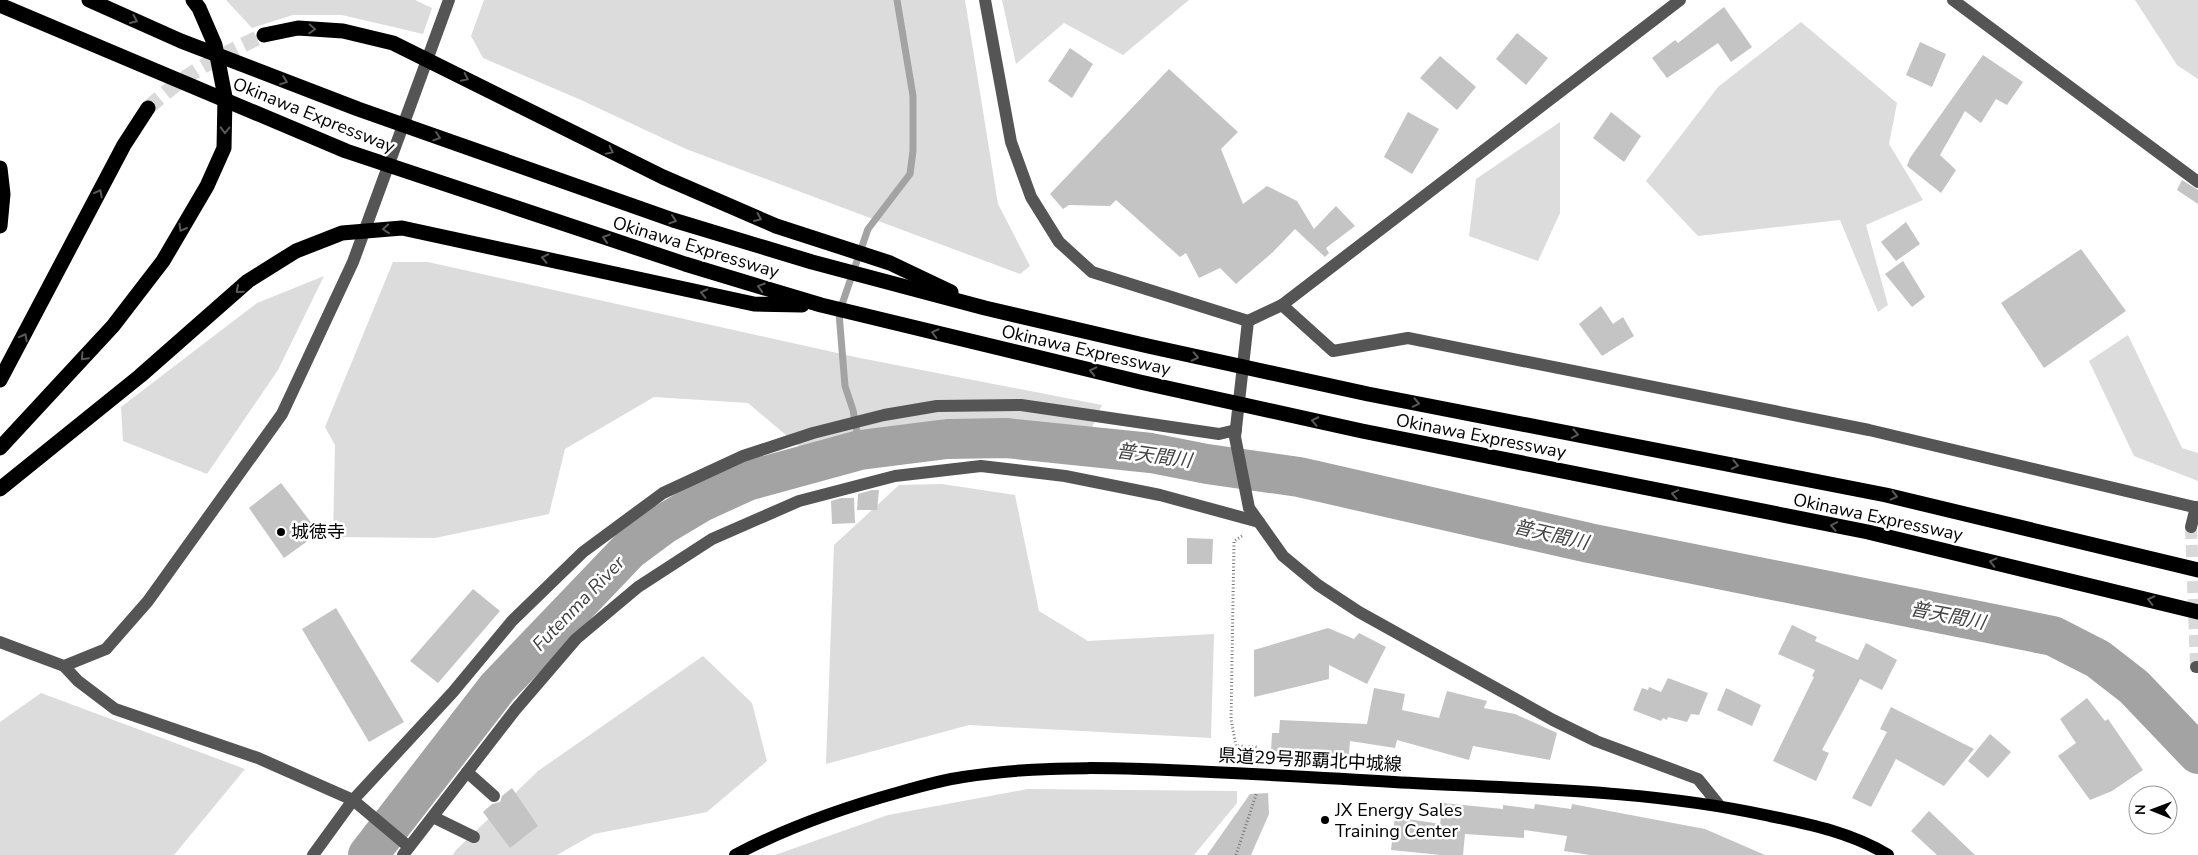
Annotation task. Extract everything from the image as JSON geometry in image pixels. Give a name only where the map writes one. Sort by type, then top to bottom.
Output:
[{"type":"highway","name":"Okinawa Expressway","points":[[89,0],[181,40],[358,109],[673,220],[812,262],[985,308],[1148,346],[1368,394],[1886,495],[2198,570]]},
{"type":"highway","points":[[0,448],[113,326],[163,261],[207,186],[224,148],[225,97],[214,45],[199,8],[193,0]]},
{"type":"highway","name":"Okinawa Expressway","points":[[0,5],[346,151],[685,264],[821,305],[1140,382],[1362,431],[1868,532],[2198,612]]},
{"type":"highway","points":[[264,35],[298,28],[343,31],[393,43],[672,180],[776,226],[890,262],[985,308]]},
{"type":"highway","points":[[0,380],[124,144],[148,108]]},
{"type":"highway","points":[[0,168],[3,194],[0,226]]},
{"type":"highway","points":[[0,490],[140,376],[248,282],[296,251],[342,233],[402,228],[754,304],[821,305]]},
{"type":"main road","name":"県道29号那覇北中城線","points":[[735,855],[777,833],[854,804],[962,777],[1032,770],[1164,770],[1587,791],[1719,805],[1810,824],[1853,838],[1888,855]]},
{"type":"street","points":[[64,666],[106,649],[148,601],[282,414],[353,262],[448,0]]},
{"type":"street","points":[[985,0],[1011,142],[1031,197],[1059,242],[1092,272],[1248,321],[1282,305],[1680,0]]},
{"type":"street","points":[[1953,0],[2198,182]]},
{"type":"street","points":[[1282,305],[1333,350],[1408,338],[1868,430],[2197,507],[2191,527]]},
{"type":"street","points":[[1248,321],[1235,434],[1249,508],[1283,556],[1318,585],[1359,612],[1553,720],[1596,741],[1698,779],[1719,805]]},
{"type":"street","points":[[313,855],[354,801],[453,692],[512,622],[583,552],[663,493],[743,456],[840,426],[937,406],[1021,405],[1192,431],[1235,434]]},
{"type":"street","points":[[0,642],[64,666],[78,681],[115,709],[258,758],[354,801],[407,849],[515,710],[576,639],[638,586],[712,539],[799,501],[896,476],[981,466],[1065,476],[1160,495],[1259,522]]},
{"type":"street","points":[[467,772],[494,796]]},
{"type":"street","points":[[432,817],[474,838]]},
{"type":"path","points":[[1234,541],[1231,719],[1236,746]]},
{"type":"path","points":[[1236,855],[1257,791]]},
{"type":"shaded area","points":[[226,0],[415,0],[432,8],[423,34],[342,15],[293,15],[252,28]]},
{"type":"shaded area","points":[[484,0],[965,0],[998,204],[1030,266],[1020,274],[686,149],[581,100],[483,58],[471,36]]},
{"type":"shaded area","points":[[1002,0],[1189,0],[1123,55],[1064,23],[1016,64]]},
{"type":"shaded area","points":[[2135,0],[2198,0],[2198,79],[2177,65]]},
{"type":"shaded area","points":[[1801,22],[1897,103],[1889,144],[1923,200],[1866,225],[1888,305],[1878,312],[1840,220],[1698,236],[1646,181],[1718,87]]},
{"type":"shaded area","points":[[1560,122],[1560,213],[1538,261],[1469,236],[1476,179]]},
{"type":"shaded area","points":[[393,262],[428,262],[860,358],[1102,405],[1091,430],[945,419],[800,447],[748,403],[654,397],[565,449],[549,514],[435,538],[333,537],[335,445],[325,427]]},
{"type":"shaded area","points":[[324,276],[278,370],[207,474],[123,441],[121,407],[257,303]]},
{"type":"shaded area","points":[[2128,335],[2182,448],[2198,453],[2198,481],[2134,456],[2089,361]]},
{"type":"shaded area","points":[[942,484],[1015,495],[1039,611],[1088,641],[1214,634],[1211,738],[969,725],[826,764],[834,545],[899,485]]},
{"type":"shaded area","points":[[703,656],[752,703],[767,761],[707,812],[594,834],[557,855],[453,855],[538,771]]},
{"type":"shaded area","points":[[41,693],[245,769],[174,855],[0,855],[0,722]]},
{"type":"shaded area","points":[[1028,789],[1237,791],[1237,803],[1194,855],[775,855],[888,815]]},
{"type":"building","points":[[1724,7],[1752,47],[1731,62],[1718,43],[1667,78],[1652,58],[1675,40],[1678,43]]},
{"type":"building","points":[[1517,33],[1548,58],[1526,85],[1496,59]]},
{"type":"building","points":[[1920,42],[1946,54],[1932,87],[1906,75]]},
{"type":"building","points":[[1070,48],[1093,64],[1072,98],[1048,81]]},
{"type":"building","points":[[1983,55],[2023,82],[2007,105],[1996,99],[1981,123],[1965,111],[1940,155],[1956,170],[1941,193],[1907,166],[1910,158]]},
{"type":"building","points":[[1440,56],[1476,87],[1457,110],[1420,78]]},
{"type":"building","points":[[1169,69],[1238,132],[1221,149],[1243,204],[1267,186],[1297,201],[1314,229],[1336,206],[1355,226],[1326,248],[1329,253],[1325,257],[1295,229],[1273,252],[1236,284],[1220,268],[1199,278],[1186,253],[1180,257],[1116,200],[1110,206],[1069,205],[1063,209],[1050,194]]},
{"type":"building","points":[[1408,112],[1439,129],[1412,174],[1384,157]]},
{"type":"building","points":[[1611,112],[1641,136],[1624,162],[1593,138]]},
{"type":"building","points":[[2182,180],[2198,190],[2198,204],[2177,190]]},
{"type":"building","points":[[1906,222],[1920,244],[1896,261],[1881,242]]},
{"type":"building","points":[[2081,249],[2126,311],[2044,368],[2001,303]]},
{"type":"building","points":[[1903,261],[1925,297],[1912,307],[1885,274]]},
{"type":"building","points":[[1601,306],[1613,324],[1623,317],[1634,336],[1602,356],[1579,324]]},
{"type":"building","points":[[281,483],[319,533],[284,558],[249,508]]},
{"type":"building","points":[[879,490],[877,510],[857,510],[858,494]]},
{"type":"building","points":[[841,498],[854,498],[855,523],[832,524],[831,501]]},
{"type":"building","points":[[1187,538],[1213,539],[1212,564],[1187,564]]},
{"type":"building","points":[[473,589],[500,611],[438,683],[410,661]]},
{"type":"building","points":[[336,608],[404,722],[369,742],[302,629]]},
{"type":"building","points":[[1792,625],[1817,637],[1815,641],[1858,660],[1866,643],[1897,660],[1882,690],[1860,679],[1822,750],[1829,753],[1816,781],[1773,761],[1814,677],[1812,676],[1815,670],[1778,654]]},
{"type":"building","points":[[1328,628],[1354,639],[1359,633],[1386,647],[1367,684],[1329,665],[1329,679],[1254,697],[1254,650]]},
{"type":"building","points":[[1668,678],[1708,693],[1699,715],[1691,714],[1687,722],[1668,717],[1667,720],[1663,718],[1661,721],[1633,710],[1642,688],[1648,690],[1649,687],[1661,692]]},
{"type":"building","points":[[1374,688],[1405,694],[1402,710],[1439,718],[1447,691],[1487,701],[1484,708],[1515,714],[1557,733],[1550,760],[1473,746],[1469,760],[1397,740],[1395,748],[1350,741],[1349,754],[1271,751],[1272,733],[1279,733],[1280,720],[1367,724]]},
{"type":"building","points":[[1726,688],[1761,705],[1752,726],[1717,710]]},
{"type":"building","points":[[2087,698],[2105,721],[2108,719],[2143,770],[2112,791],[2090,800],[2058,756],[2076,743],[2060,719]]},
{"type":"building","points":[[1891,707],[1974,749],[1944,786],[1896,759],[1871,807],[1852,798],[1887,732],[1880,729]]},
{"type":"building","points":[[1990,734],[2011,752],[1988,778],[1968,761]]},
{"type":"building","points":[[512,788],[538,826],[510,848],[483,812],[492,804],[500,802],[502,796]]},
{"type":"building","points":[[1268,793],[1269,814],[1251,855],[1207,855],[1250,794]]},
{"type":"building","points":[[1443,803],[1503,809],[1503,805],[1534,809],[1535,804],[1571,809],[1572,804],[1705,829],[1765,855],[1590,855],[1564,851],[1567,836],[1524,830],[1524,838],[1465,834],[1463,855],[1441,855],[1391,850],[1395,817],[1440,824]]},
{"type":"building","points":[[1929,811],[1975,855],[1937,855],[1911,831]]},
{"type":"waterway","points":[[860,450],[853,410],[845,386],[839,313],[868,229],[910,174],[913,151],[913,96],[897,0]]},
{"type":"waterway","name":"普天間川","points":[[368,855],[497,688],[629,550],[664,524],[701,502],[747,481],[860,450],[947,439],[1006,438],[1151,453],[1207,464],[1299,477],[1589,543],[2053,636],[2098,659],[2134,687],[2198,754]]},
{"type":"tunnel","points":[[148,108],[189,75],[264,35]]},
{"type":"tunnel","points":[[2191,527],[2196,667]]},
{"type":"place","name":"城徳寺","points":[[281,532]]},
{"type":"place","name":"JX Energy Sales Training Center","points":[[1325,820]]},
{"type":"water label","name":"Futenma River","points":[[578,603]]}]
